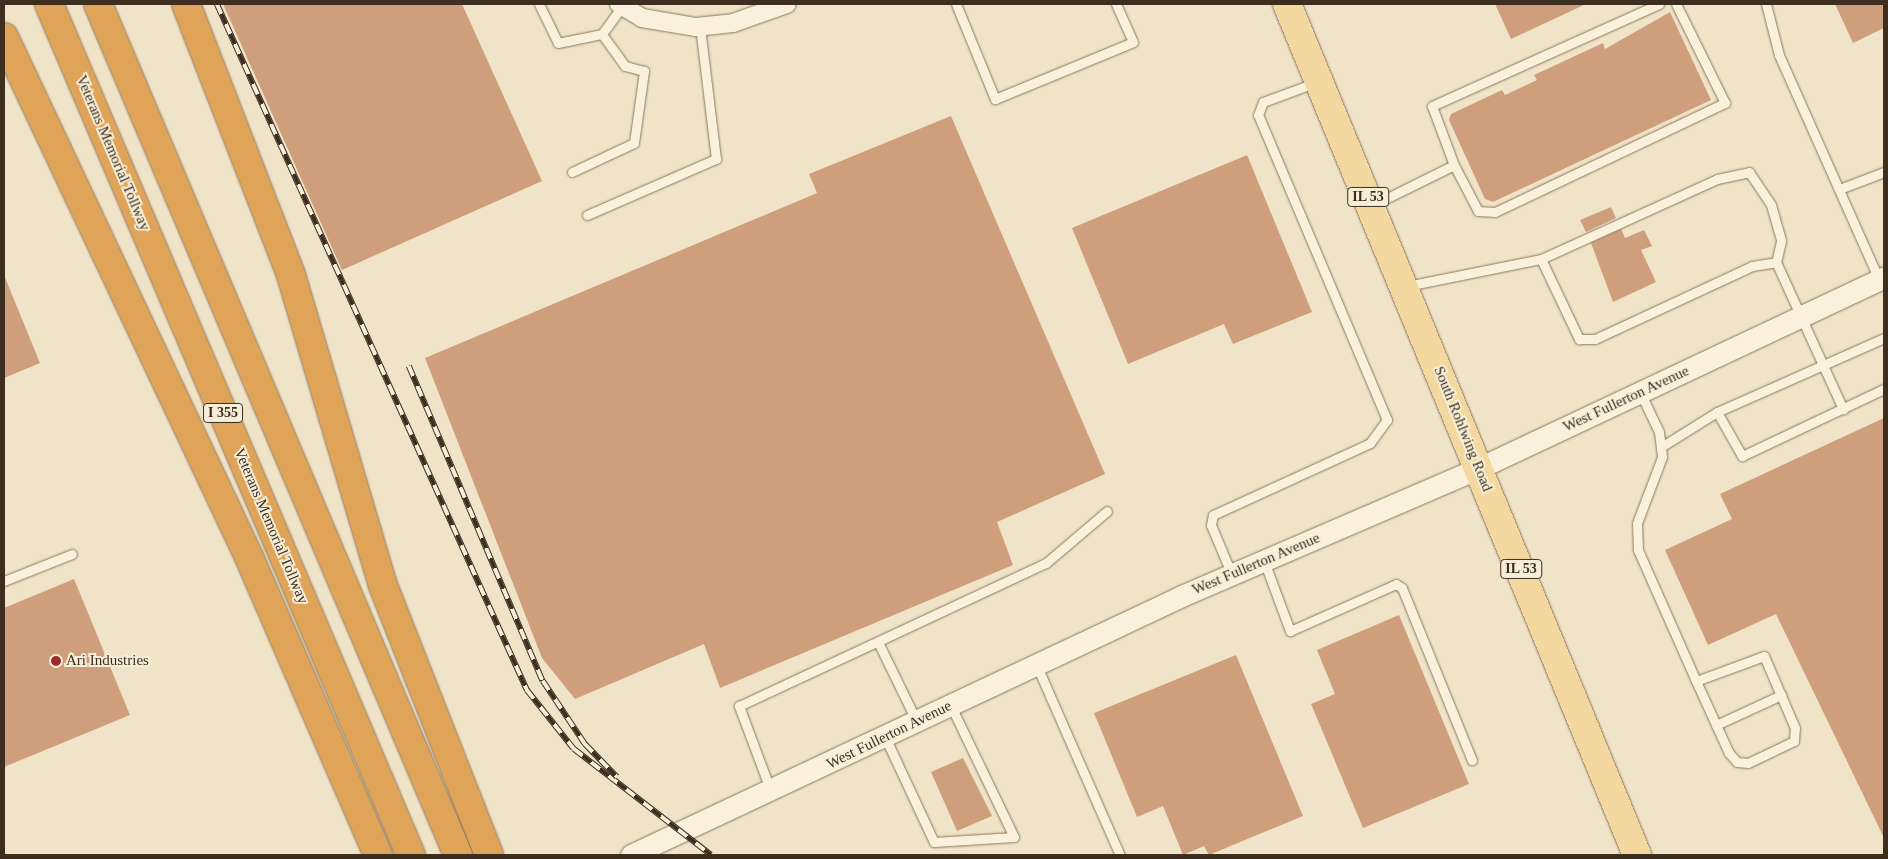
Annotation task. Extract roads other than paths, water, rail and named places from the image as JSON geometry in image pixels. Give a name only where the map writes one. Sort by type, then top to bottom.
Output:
[{"type":"highway","name":"Veterans Memorial Tollway","points":[[49,4],[411,855]]},
{"type":"highway","name":"I 355","points":[[98,4],[458,855]]},
{"type":"highway","points":[[186,4],[291,275],[382,583],[489,855]]},
{"type":"highway","points":[[4,38],[248,557],[378,855]]},
{"type":"main road","name":"South Rohlwing Road","points":[[1287,4],[1637,855]]},
{"type":"street","points":[[621,5],[642,18],[700,27],[733,23],[787,4]]},
{"type":"street","name":"West Fullerton Avenue","points":[[631,855],[771,792],[1036,664],[1232,575],[1479,468],[1882,279]]},
{"type":"lane","points":[[540,4],[558,43],[602,34],[621,5]]},
{"type":"lane","points":[[956,4],[994,99],[1133,42],[1116,4]]},
{"type":"lane","points":[[1659,4],[1432,106],[1454,165],[1478,211],[1494,212],[1724,103],[1676,4]]},
{"type":"lane","points":[[1766,4],[1779,54],[1842,188],[1882,279]]},
{"type":"lane","points":[[587,215],[716,159],[700,27]]},
{"type":"lane","points":[[572,172],[634,143],[644,71],[625,66],[602,34]]},
{"type":"lane","points":[[1232,575],[1211,525],[1213,515],[1370,444],[1387,420],[1258,115],[1263,102],[1319,81]]},
{"type":"lane","points":[[1371,206],[1454,165]]},
{"type":"lane","points":[[1404,286],[1541,259],[1717,179],[1749,172],[1771,205],[1781,241],[1776,262],[1843,409]]},
{"type":"lane","points":[[1842,188],[1884,172]]},
{"type":"lane","points":[[1541,259],[1579,338],[1595,339],[1752,266],[1776,262]]},
{"type":"lane","points":[[1661,447],[1717,412],[1884,338]]},
{"type":"lane","points":[[1717,412],[1742,456],[1884,389]]},
{"type":"lane","points":[[1640,392],[1661,447],[1662,457],[1637,523],[1638,550],[1696,681],[1716,725],[1733,758],[1748,763],[1794,741],[1795,728],[1764,656],[1696,681]]},
{"type":"lane","points":[[771,792],[739,706],[1046,564],[1107,511]]},
{"type":"lane","points":[[4,581],[72,554]]},
{"type":"lane","points":[[1264,561],[1290,631],[1396,584],[1402,588],[1472,760]]},
{"type":"lane","points":[[878,642],[917,721]]},
{"type":"lane","points":[[1036,664],[1120,855]]},
{"type":"lane","points":[[1716,725],[1781,695]]},
{"type":"lane","points":[[884,737],[934,842],[1014,836],[951,705]]},
{"type":"railway","points":[[217,4],[527,690],[574,749],[711,855]]},
{"type":"railway","points":[[409,366],[543,681],[585,744],[617,777]]},
{"type":"place","name":"Ari Industries","points":[[56,661]]}]
